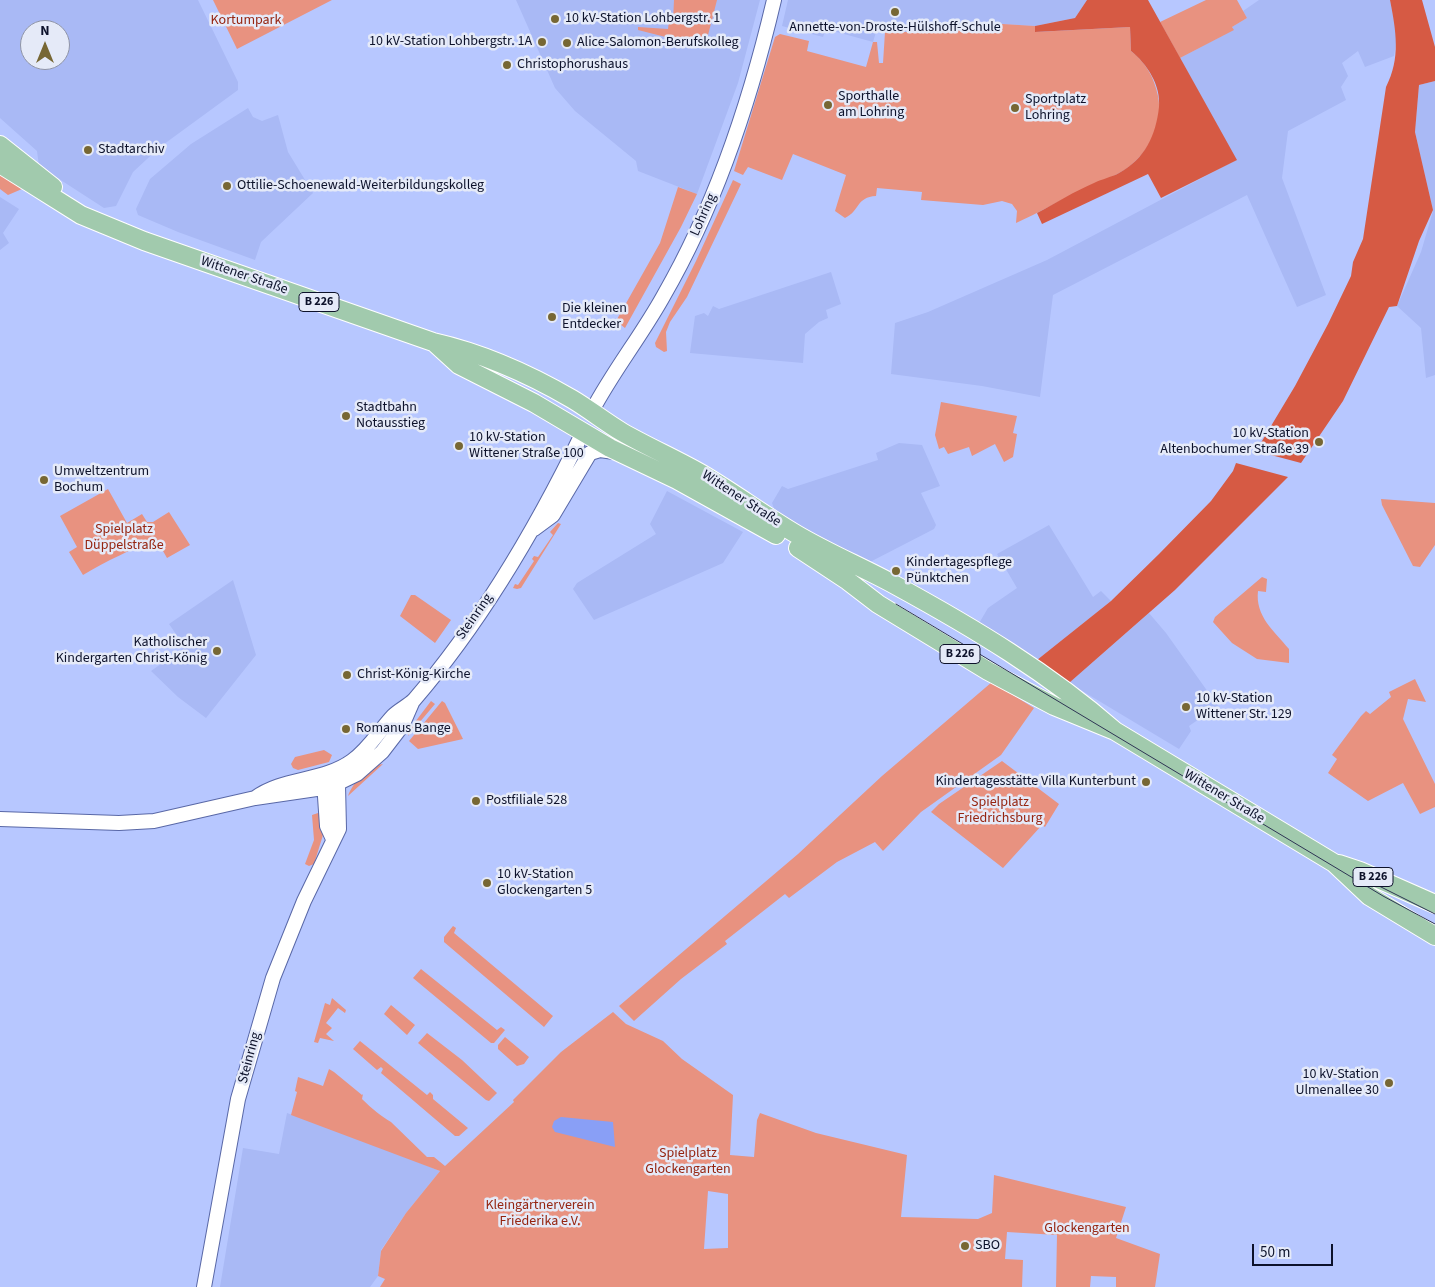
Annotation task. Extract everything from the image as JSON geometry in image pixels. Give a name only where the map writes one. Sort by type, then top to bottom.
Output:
[{"type":"main road","name":"Wittener Straße","points":[[0,145],[56,189],[86,206],[112,227]]},
{"type":"main road","name":"Wittener Straße","points":[[0,164],[81,215],[144,241],[434,342],[488,358],[549,387],[624,433],[701,474],[796,534],[840,559],[892,583],[1048,677],[1088,707],[1115,731]]},
{"type":"main road","name":"Wittener Straße","points":[[434,342],[459,365],[560,417],[625,455],[677,480],[770,531],[834,571],[878,604],[1020,688],[1079,717],[1115,731],[1334,863],[1370,896],[1435,936]]},
{"type":"main road","name":"Wittener Straße","points":[[489,380],[499,373],[507,374],[535,386],[549,387]]},
{"type":"main road","points":[[583,432],[592,412]]},
{"type":"main road","points":[[878,604],[892,583]]},
{"type":"main road","name":"Wittener Straße","points":[[1334,863],[1360,871],[1435,904]]},
{"type":"main road","points":[[1407,919],[1411,894]]},
{"type":"street","name":"Lohring","points":[[592,412],[665,295],[696,234],[738,128],[774,0]]},
{"type":"street","name":"Steinring","points":[[254,798],[323,789],[338,785],[357,774],[382,752],[402,726],[412,702],[467,628],[534,529],[583,432]]},
{"type":"street","name":"Steinring","points":[[534,529],[553,515],[590,453],[600,450],[625,455]]},
{"type":"street","name":"Steinring","points":[[254,798],[268,789],[325,774],[354,760],[394,715],[412,702]]},
{"type":"street","points":[[325,774],[338,785]]},
{"type":"street","points":[[325,774],[323,789],[327,826],[333,839]]},
{"type":"street","name":"Steinring","points":[[204,1287],[227,1154],[254,1040],[273,978],[304,901],[339,829],[338,785]]},
{"type":"street","points":[[0,819],[120,823],[154,821],[254,798]]},
{"type":"shaded area","points":[[0,0],[198,0],[238,82],[238,90],[160,147],[133,172],[116,206],[104,208],[39,166],[37,151],[0,118]]},
{"type":"shaded area","points":[[516,0],[760,0],[738,83],[697,194],[638,171],[636,161],[575,111],[555,88]]},
{"type":"shaded area","name":"Annette-von-Droste-Hülshoff-Schule","points":[[788,0],[1087,0],[1075,18],[1035,26],[1003,24],[924,32],[876,32],[873,42],[826,29],[823,37],[782,26]]},
{"type":"shaded area","points":[[1087,0],[1148,0],[1237,160],[1161,198],[1148,174],[1042,224],[1037,213],[1087,186],[1119,173],[1136,161],[1148,145],[1155,127],[1159,107],[1158,91],[1152,76],[1131,51],[1130,27],[1035,32],[1035,26],[1075,18]]},
{"type":"shaded area","points":[[1259,0],[1390,0],[1397,37],[1394,56],[1365,67],[1358,51],[1342,63],[1348,76],[1341,87],[1346,100],[1288,131],[1282,178],[1326,295],[1297,307],[1247,195],[1053,295],[1040,397],[982,386],[891,374],[895,323],[928,312],[1047,260],[1236,160],[1180,58],[1233,30],[1232,27],[1247,18],[1243,11]]},
{"type":"shaded area","points":[[1390,0],[1422,0],[1435,47],[1435,81],[1419,85],[1415,132],[1433,210],[1419,241],[1397,306],[1389,307],[1343,401],[1301,463],[1256,451],[1295,386],[1328,324],[1351,276],[1353,262],[1363,239],[1386,87],[1394,66],[1396,44]]},
{"type":"shaded area","points":[[1435,81],[1435,375],[1426,378],[1421,328],[1397,306],[1421,252],[1433,211],[1415,132],[1419,85]]},
{"type":"shaded area","name":"Ottilie-Schoenewald-Weiterbildungskolleg","points":[[248,108],[253,117],[262,121],[278,115],[288,152],[313,193],[261,242],[255,260],[178,232],[138,215],[136,209],[150,179],[191,144]]},
{"type":"shaded area","points":[[0,197],[19,209],[3,233],[9,243],[0,250]]},
{"type":"shaded area","points":[[831,272],[841,304],[826,310],[828,318],[819,322],[805,334],[803,363],[690,353],[695,316],[704,313],[708,316],[713,306],[719,309]]},
{"type":"shaded area","points":[[899,443],[922,445],[940,486],[921,493],[936,525],[934,529],[868,563],[816,537],[775,511],[772,503],[782,486],[788,489],[878,460],[876,453]]},
{"type":"shaded area","points":[[1236,463],[1288,477],[1175,590],[1069,683],[1037,660],[1111,601],[1159,554],[1211,501],[1233,471]]},
{"type":"shaded area","points":[[667,491],[743,532],[723,563],[594,620],[573,589],[577,583],[656,534],[650,524]]},
{"type":"shaded area","points":[[1049,525],[1093,597],[1101,591],[1111,601],[1037,660],[978,625],[988,608],[1017,588],[997,554]]},
{"type":"shaded area","name":"Katholischer Kindergarten Christ-König","points":[[233,580],[256,655],[206,718],[178,697],[151,671],[185,647],[169,624]]},
{"type":"shaded area","points":[[1149,613],[1166,633],[1218,706],[1189,726],[1191,731],[1179,749],[1069,683]]},
{"type":"shaded area","points":[[287,1113],[440,1171],[406,1213],[381,1250],[378,1276],[370,1287],[220,1287],[243,1148],[279,1154]]},
{"type":"shaded area","points":[[561,1117],[613,1122],[615,1147],[555,1132],[552,1127],[554,1121]]},
{"type":"green space","name":"Kortumpark","points":[[213,0],[332,0],[237,49]]},
{"type":"green space","points":[[674,0],[717,0],[705,47],[638,30],[638,27],[668,29],[669,21],[673,21]]},
{"type":"green space","points":[[1206,0],[1237,0],[1247,18],[1232,27],[1234,30],[1180,58],[1160,22]]},
{"type":"green space","name":"Sportplatz Lohring","points":[[1003,24],[1035,26],[1036,32],[1130,27],[1131,51],[1141,60],[1152,77],[1158,96],[1159,107],[1158,119],[1151,140],[1145,150],[1129,167],[1016,223],[1017,211],[1012,204],[1002,201],[983,205],[921,200],[922,192],[877,188],[876,196],[865,199],[845,218],[835,211],[846,175],[793,154],[782,180],[748,167],[743,175],[734,171],[775,37],[780,34],[809,41],[807,51],[866,67],[873,42],[877,42],[879,63],[883,63],[885,32],[924,32]]},
{"type":"green space","points":[[0,173],[22,189],[8,195],[0,189]]},
{"type":"green space","points":[[733,180],[741,184],[687,297],[670,322],[666,332],[667,351],[664,352],[656,347],[655,343],[696,261]]},
{"type":"green space","points":[[678,187],[697,194],[681,227],[625,328],[616,321],[660,243]]},
{"type":"green space","points":[[941,402],[1017,416],[1013,433],[1017,434],[1013,457],[1004,462],[995,444],[972,456],[969,447],[948,454],[944,447],[939,449],[935,435]]},
{"type":"green space","name":"Spielplatz Düppelstraße","points":[[108,489],[127,523],[142,514],[147,522],[153,522],[169,512],[190,545],[167,558],[155,537],[83,575],[69,552],[77,547],[60,516]]},
{"type":"green space","points":[[1381,499],[1435,503],[1435,545],[1420,567],[1413,566],[1382,505]]},
{"type":"green space","points":[[558,523],[561,524],[521,588],[513,588],[515,584],[518,585],[534,561],[532,559],[534,556],[538,557],[553,535],[550,532]]},
{"type":"green space","points":[[1262,577],[1267,579],[1266,592],[1258,591],[1259,608],[1267,623],[1289,649],[1289,663],[1257,659],[1232,643],[1213,622],[1215,617]]},
{"type":"green space","points":[[411,595],[415,595],[451,620],[435,643],[400,616]]},
{"type":"green space","points":[[1415,679],[1426,702],[1408,699],[1403,719],[1435,784],[1435,807],[1420,814],[1403,783],[1368,801],[1328,773],[1337,759],[1332,755],[1361,716],[1366,711],[1370,714],[1391,697],[1389,692]]},
{"type":"green space","points":[[992,682],[1034,708],[1001,755],[921,812],[883,851],[875,842],[837,862],[789,898],[785,894],[725,941],[727,944],[681,979],[634,1021],[619,1006],[798,854],[882,776]]},
{"type":"green space","points":[[431,701],[435,704],[408,736],[409,730]]},
{"type":"green space","points":[[442,701],[445,703],[463,739],[418,749],[409,741]]},
{"type":"green space","points":[[324,750],[332,755],[329,762],[298,770],[293,768],[291,764],[295,757]]},
{"type":"green space","name":"Spielplatz Friedrichsburg","points":[[1002,761],[1059,804],[1045,827],[1042,825],[1003,868],[931,812],[939,804]]},
{"type":"green space","points":[[383,764],[348,796],[353,786],[362,776],[372,768]]},
{"type":"green space","points":[[321,812],[323,835],[314,864],[309,866],[305,864],[314,840],[312,815]]},
{"type":"green space","points":[[453,926],[456,928],[454,933],[553,1016],[544,1027],[444,942],[444,937]]},
{"type":"green space","points":[[421,969],[497,1030],[501,1027],[505,1030],[494,1043],[491,1043],[413,978]]},
{"type":"green space","points":[[332,998],[346,1010],[345,1013],[338,1008],[326,1023],[332,1028],[326,1034],[334,1041],[320,1038],[318,1043],[314,1042],[325,1003],[330,1005]]},
{"type":"green space","points":[[391,1005],[415,1025],[407,1035],[384,1014]]},
{"type":"green space","points":[[613,1012],[626,1024],[663,1041],[682,1059],[733,1095],[730,1155],[754,1157],[757,1120],[760,1113],[816,1133],[907,1155],[901,1217],[978,1219],[992,1213],[994,1175],[1126,1207],[1116,1238],[1160,1254],[1155,1287],[1116,1287],[1116,1277],[1091,1276],[1090,1287],[1056,1287],[1057,1235],[1007,1232],[1005,1259],[1023,1260],[1022,1287],[380,1287],[385,1279],[378,1276],[381,1251],[406,1213],[440,1171],[291,1115],[297,1092],[295,1091],[298,1077],[323,1086],[329,1069],[334,1072],[363,1094],[362,1099],[391,1122],[427,1157],[434,1157],[445,1166],[514,1102],[513,1100],[561,1052]],"holes":[[[708,1191],[728,1194],[728,1248],[704,1249]]]},
{"type":"green space","points":[[427,1033],[462,1060],[497,1093],[489,1101],[486,1100],[418,1043]]},
{"type":"green space","points":[[505,1037],[529,1057],[524,1064],[517,1066],[498,1049],[498,1045]]},
{"type":"green space","points":[[360,1041],[427,1095],[430,1092],[433,1095],[433,1099],[468,1128],[459,1136],[455,1136],[381,1073],[383,1069],[381,1067],[377,1070],[353,1049]]},
{"type":"tram line","points":[[896,604],[1383,896],[1435,924]]},
{"type":"tram line","points":[[1377,885],[1435,914]]},
{"type":"place","name":"Annette-von-Droste-Hülshoff-Schule","points":[[895,12]]},
{"type":"place","name":"10 kV-Station Lohbergstr. 1","points":[[555,19]]},
{"type":"place","name":"10 kV-Station Lohbergstr. 1A","points":[[542,42]]},
{"type":"place","name":"Alice-Salomon-Berufskolleg","points":[[567,43]]},
{"type":"place","name":"Christophorushaus","points":[[507,65]]},
{"type":"place","name":"Sporthalle am Lohring","points":[[828,105]]},
{"type":"place","name":"Sportplatz Lohring","points":[[1015,108]]},
{"type":"place","name":"Stadtarchiv","points":[[88,150]]},
{"type":"place","name":"Ottilie-Schoenewald-Weiterbildungskolleg","points":[[227,186]]},
{"type":"place","name":"Die kleinen Entdecker","points":[[552,317]]},
{"type":"place","name":"Stadtbahn Notausstieg","points":[[346,416]]},
{"type":"place","name":"10 kV-Station Altenbochumer Straße 39","points":[[1319,442]]},
{"type":"place","name":"10 kV-Station Wittener Straße 100","points":[[459,446]]},
{"type":"place","name":"Umweltzentrum Bochum","points":[[44,480]]},
{"type":"place","name":"Kindertagespflege Pünktchen","points":[[896,571]]},
{"type":"place","name":"Katholischer Kindergarten Christ-König","points":[[217,651]]},
{"type":"place","name":"Christ-König-Kirche","points":[[347,675]]},
{"type":"place","name":"10 kV-Station Wittener Str. 129","points":[[1186,707]]},
{"type":"place","name":"Romanus Bange","points":[[346,729]]},
{"type":"place","name":"Kindertagesstätte Villa Kunterbunt","points":[[1146,782]]},
{"type":"place","name":"Postfiliale 528","points":[[476,801]]},
{"type":"place","name":"10 kV-Station Glockengarten 5","points":[[487,883]]},
{"type":"place","name":"10 kV-Station Ulmenallee 30","points":[[1389,1083]]},
{"type":"place","name":"SBO","points":[[965,1246]]},
{"type":"park label","name":"Spielplatz Glockengarten","points":[[688,1162]]},
{"type":"park label","name":"Kleingärtnerverein Friederika e.V.","points":[[540,1214]]},
{"type":"park label","name":"Glockengarten","points":[[1087,1229]]}]
